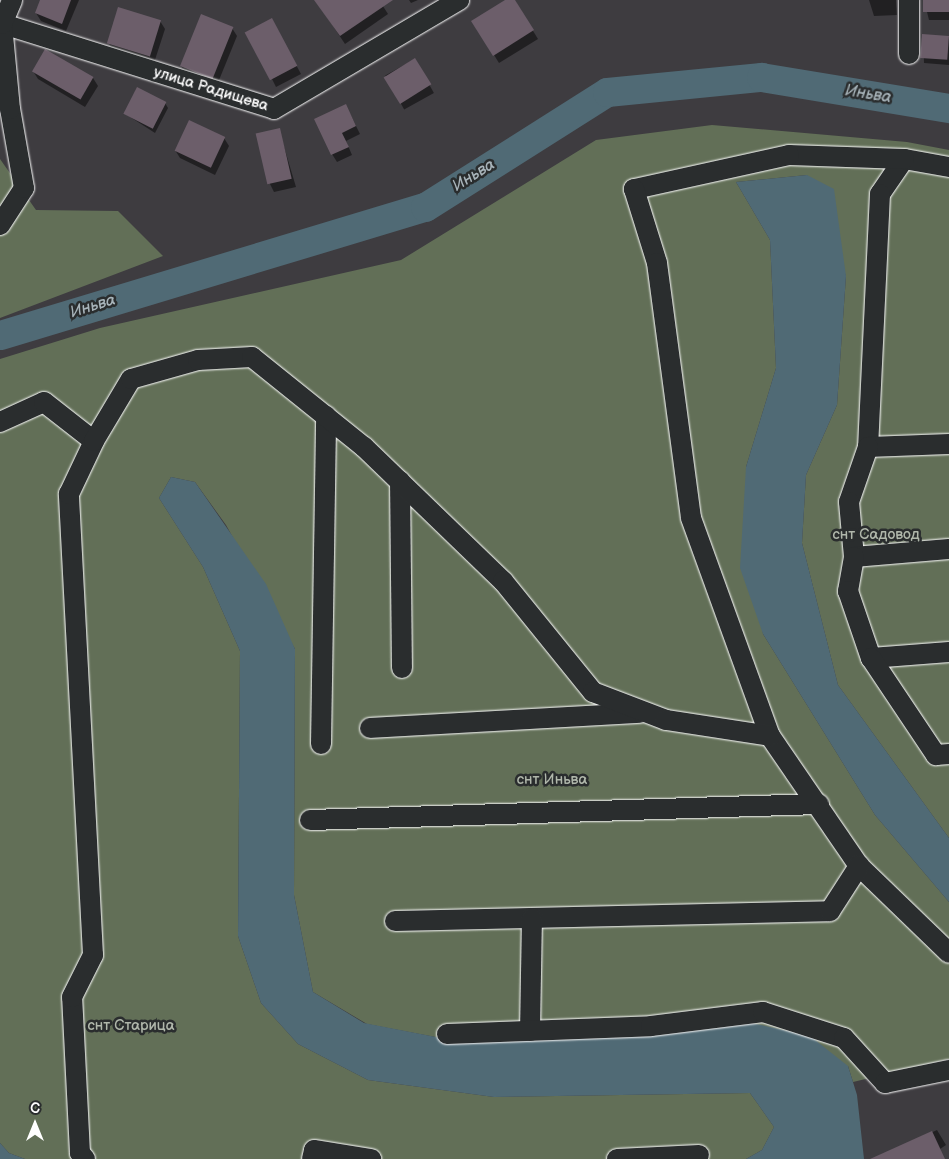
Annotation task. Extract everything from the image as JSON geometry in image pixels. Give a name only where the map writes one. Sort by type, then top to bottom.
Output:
[{"type":"street","points":[[0,225],[24,188],[10,109],[1,23],[12,0]]},
{"type":"street","name":"улица Радищева","points":[[1,23],[274,109],[459,0]]},
{"type":"street","points":[[909,0],[909,54]]},
{"type":"street","points":[[949,167],[904,159],[789,155],[634,189],[657,263],[691,518],[770,736],[819,804],[859,866],[949,953]]},
{"type":"street","points":[[904,159],[880,194],[868,447],[849,502],[854,557],[848,591],[871,658],[945,760]]},
{"type":"street","points":[[85,1159],[80,1153],[72,997],[93,955],[69,494],[94,441],[131,379],[198,360],[252,357],[326,416],[400,481],[503,581],[593,692],[648,712],[770,736]]},
{"type":"street","points":[[0,422],[44,402],[94,441]]},
{"type":"street","points":[[321,744],[326,416]]},
{"type":"street","points":[[868,447],[949,444]]},
{"type":"street","points":[[400,481],[402,668]]},
{"type":"street","points":[[854,557],[949,549]]},
{"type":"street","points":[[871,658],[949,652]]},
{"type":"street","points":[[370,728],[648,712]]},
{"type":"street","points":[[310,820],[819,804]]},
{"type":"street","points":[[395,921],[830,911],[859,866]]},
{"type":"street","points":[[530,1031],[532,918]]},
{"type":"street","points":[[447,1034],[651,1026],[763,1012],[844,1038],[885,1083],[949,1070]]},
{"type":"street","points":[[312,1159],[314,1150],[371,1159]]},
{"type":"street","points":[[617,1159],[699,1155]]},
{"type":"green space","name":"снт Иньва","points":[[712,125],[907,142],[949,150],[949,838],[838,685],[802,543],[806,475],[837,405],[846,276],[807,175],[736,182],[770,240],[776,368],[746,467],[763,634],[875,815],[949,902],[949,1059],[853,1082],[848,1066],[467,1043],[367,1024],[313,992],[294,895],[295,649],[226,525],[195,482],[171,477],[159,498],[203,567],[240,651],[238,936],[261,1003],[298,1044],[368,1080],[494,1097],[750,1093],[774,1127],[762,1150],[746,1159],[25,1159],[9,1153],[0,1143],[0,359],[100,328],[401,260],[596,140]]},
{"type":"green space","points":[[0,159],[36,210],[118,211],[163,256],[0,318]]},
{"type":"water","points":[[807,175],[834,189],[846,276],[837,405],[806,475],[802,543],[838,685],[949,838],[949,902],[875,815],[763,634],[740,568],[746,467],[776,368],[770,240],[736,182]]},
{"type":"water","points":[[171,477],[195,482],[266,584],[295,649],[294,895],[313,992],[364,1023],[467,1043],[739,1020],[810,1036],[848,1066],[857,1095],[864,1159],[746,1159],[762,1150],[774,1127],[750,1093],[494,1097],[368,1080],[298,1044],[261,1003],[238,936],[240,651],[203,567],[159,498]]},
{"type":"water","points":[[0,1143],[9,1153],[25,1159],[0,1159]]},
{"type":"building","points":[[40,0],[71,0],[62,24],[35,13]]},
{"type":"building","points":[[314,0],[393,0],[340,36]]},
{"type":"building","points":[[505,0],[515,0],[534,30],[493,56],[471,21]]},
{"type":"building","points":[[923,0],[949,0],[949,12],[923,12]]},
{"type":"building","points":[[118,7],[161,20],[150,56],[107,43]]},
{"type":"building","points":[[201,14],[233,27],[212,79],[180,66]]},
{"type":"building","points":[[272,18],[297,66],[270,80],[245,33]]},
{"type":"building","points":[[922,34],[949,36],[947,60],[920,58]]},
{"type":"building","points":[[45,49],[93,77],[80,100],[32,72]]},
{"type":"building","points":[[415,58],[431,84],[400,104],[384,78]]},
{"type":"building","points":[[137,87],[166,102],[153,129],[123,114]]},
{"type":"building","points":[[346,104],[356,126],[342,133],[349,147],[331,155],[314,119]]},
{"type":"building","points":[[189,120],[225,137],[211,168],[175,151]]},
{"type":"building","points":[[280,128],[292,179],[267,184],[256,134]]},
{"type":"building","points":[[932,1131],[945,1159],[870,1159]]},
{"type":"waterway","name":"Иньва","points":[[0,335],[425,207],[607,92],[761,77],[949,108]]},
{"type":"park label","name":"снт Садовод","points":[[876,535]]},
{"type":"park label","name":"снт Старица","points":[[131,1026]]}]
